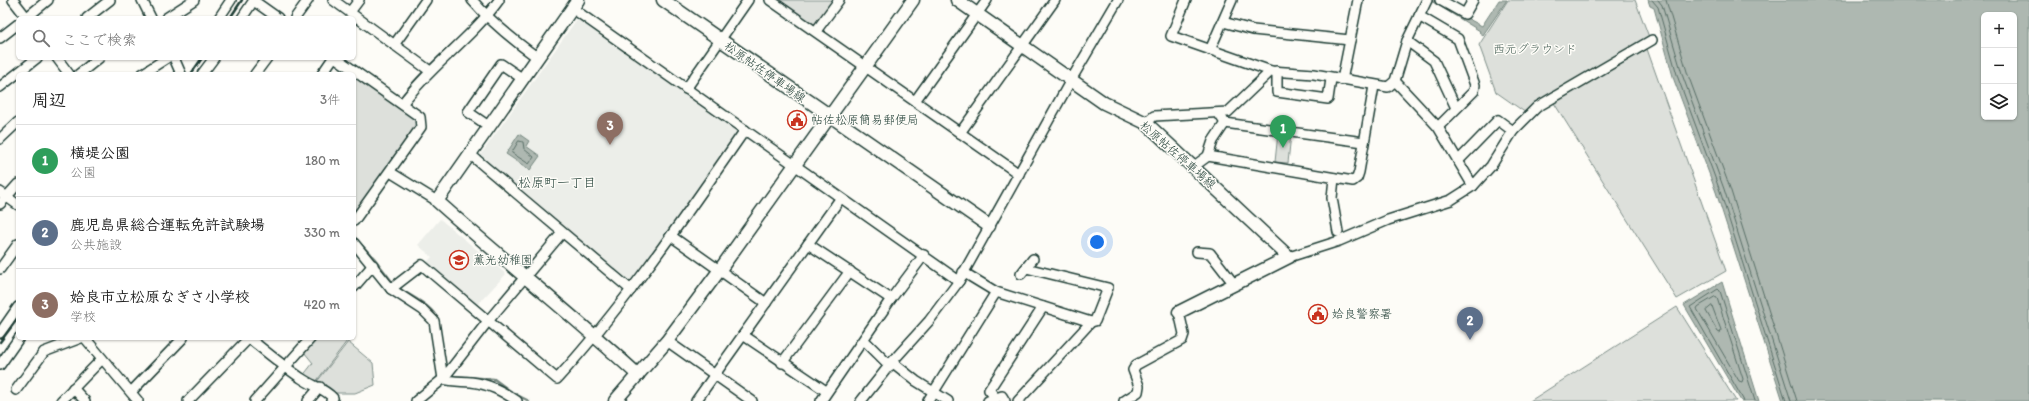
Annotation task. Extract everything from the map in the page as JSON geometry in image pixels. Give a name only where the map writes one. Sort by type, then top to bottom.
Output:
[{"type":"street","points":[[13,0],[25,16]]},
{"type":"street","points":[[28,16],[48,0]]},
{"type":"street","points":[[90,16],[110,0]]},
{"type":"street","points":[[142,0],[150,16]]},
{"type":"street","points":[[169,16],[194,0]]},
{"type":"street","points":[[220,16],[231,0]]},
{"type":"street","points":[[243,16],[254,0],[275,16]]},
{"type":"street","points":[[296,16],[308,0]]},
{"type":"street","points":[[333,0],[355,16]]},
{"type":"street","points":[[350,12],[359,0]]},
{"type":"street","points":[[394,45],[426,0]]},
{"type":"street","points":[[472,0],[486,17],[504,34],[538,58]]},
{"type":"street","points":[[402,104],[430,71],[486,17],[499,0]]},
{"type":"street","name":"松原帖佐停車場線","points":[[663,0],[829,117],[989,226]]},
{"type":"street","points":[[686,89],[748,0]]},
{"type":"street","points":[[770,0],[1019,174]]},
{"type":"street","points":[[816,31],[839,0]]},
{"type":"street","points":[[615,401],[667,341],[720,271],[864,66],[913,0]]},
{"type":"street","name":"松原帖佐停車場線","points":[[957,0],[1104,103],[1146,123],[1289,257]]},
{"type":"street","points":[[915,101],[987,0]]},
{"type":"street","points":[[960,133],[1055,0]]},
{"type":"street","points":[[861,401],[929,321],[961,277],[1071,80],[1118,0]]},
{"type":"street","points":[[1186,0],[1171,36],[1274,71],[1314,74],[1331,79],[1388,87],[1395,81],[1407,41],[1426,0]]},
{"type":"street","points":[[1210,50],[1232,0]]},
{"type":"street","points":[[1342,80],[1358,0]]},
{"type":"street","points":[[1440,0],[1465,14],[1473,0]]},
{"type":"street","points":[[437,201],[471,155],[575,4],[686,89],[840,199],[924,255],[961,277],[996,292],[1091,322]]},
{"type":"street","points":[[356,16],[430,71]]},
{"type":"street","points":[[1419,16],[1458,39],[1475,85],[1474,91],[1438,127]]},
{"type":"street","points":[[1223,22],[1253,30],[1350,40]]},
{"type":"street","points":[[0,38],[16,26]]},
{"type":"street","points":[[1124,401],[1138,392],[1139,386],[1133,370],[1136,365],[1182,340],[1184,334],[1179,312],[1289,257],[1339,240],[1388,220],[1451,200],[1473,186],[1491,166],[1512,131],[1537,107],[1652,40]]},
{"type":"street","points":[[1407,41],[1434,61],[1456,108]]},
{"type":"street","points":[[19,72],[34,60]]},
{"type":"street","points":[[58,60],[68,72]]},
{"type":"street","points":[[82,72],[97,60]]},
{"type":"street","points":[[145,72],[164,60]]},
{"type":"street","points":[[175,60],[179,72]]},
{"type":"street","points":[[204,72],[212,60]]},
{"type":"street","points":[[256,72],[266,60]]},
{"type":"street","points":[[324,72],[332,60]]},
{"type":"street","points":[[337,60],[355,72]]},
{"type":"street","points":[[490,127],[468,112],[501,64],[523,79]]},
{"type":"street","points":[[1274,71],[1276,92],[1328,99],[1331,79]]},
{"type":"street","points":[[1146,123],[1154,116],[1201,113],[1219,114],[1228,112],[1274,71]]},
{"type":"street","points":[[356,73],[420,117],[421,127],[356,218]]},
{"type":"street","points":[[0,87],[16,74]]},
{"type":"street","points":[[1395,81],[1438,127],[1473,186]]},
{"type":"street","points":[[1208,156],[1353,180],[1357,178],[1374,86]]},
{"type":"street","points":[[1219,114],[1226,123],[1364,142]]},
{"type":"street","points":[[1458,160],[1498,120],[1512,131]]},
{"type":"street","points":[[1194,167],[1208,156],[1213,141],[1226,123]]},
{"type":"street","points":[[0,139],[16,124]]},
{"type":"street","points":[[391,288],[422,265],[556,379],[595,336],[631,290],[671,236],[745,130]]},
{"type":"street","points":[[471,155],[631,290]]},
{"type":"street","points":[[390,172],[437,201],[525,278],[595,336],[638,375]]},
{"type":"street","points":[[1334,178],[1332,198],[1338,232]]},
{"type":"street","points":[[0,204],[3,194],[16,185]]},
{"type":"street","points":[[3,194],[16,204]]},
{"type":"street","points":[[696,401],[840,199]]},
{"type":"street","points":[[416,401],[443,379],[488,321],[562,233]]},
{"type":"street","points":[[671,236],[766,303]]},
{"type":"street","points":[[808,244],[891,299]]},
{"type":"street","points":[[356,245],[391,288],[423,310],[434,321],[443,379]]},
{"type":"street","points":[[0,269],[16,247]]},
{"type":"street","points":[[1197,252],[1210,253],[1234,284]]},
{"type":"street","points":[[821,401],[891,299],[924,255]]},
{"type":"street","points":[[1018,401],[1091,322],[1095,321],[1108,288],[1024,271],[1033,258]]},
{"type":"street","points":[[356,285],[373,265]]},
{"type":"street","points":[[782,363],[850,271]]},
{"type":"street","points":[[928,401],[996,292]]},
{"type":"street","points":[[1005,401],[1002,396],[992,399],[989,390],[1043,306]]},
{"type":"street","points":[[1,328],[16,309]]},
{"type":"street","points":[[743,335],[826,392]]},
{"type":"street","points":[[0,365],[18,340]]},
{"type":"street","points":[[16,390],[44,352],[76,340]]},
{"type":"street","points":[[87,340],[138,401]]},
{"type":"street","points":[[131,392],[181,340]]},
{"type":"street","points":[[188,401],[247,340]]},
{"type":"street","points":[[251,340],[286,368],[305,381],[325,390],[333,398],[331,401]]},
{"type":"street","points":[[258,400],[309,340]]},
{"type":"street","points":[[864,340],[891,364],[948,401]]},
{"type":"street","points":[[667,341],[752,401]]},
{"type":"street","points":[[61,401],[102,359]]},
{"type":"street","points":[[443,379],[486,385],[496,388],[517,401]]},
{"type":"street","points":[[308,401],[320,387]]},
{"type":"street","points":[[73,388],[85,401]]},
{"type":"shaded area","points":[[577,19],[740,132],[630,285],[479,157]]},
{"type":"shaded area","name":"薫光幼稚園","points":[[440,219],[506,274],[477,305],[426,263],[432,257],[418,245]]},
{"type":"green space","points":[[775,0],[834,0],[815,27]]},
{"type":"green space","name":"西元グラウンド","points":[[1508,0],[1635,0],[1649,37],[1526,113],[1496,92],[1479,45]]},
{"type":"green space","points":[[1647,49],[1726,271],[1677,299],[1554,103]]},
{"type":"green space","points":[[356,76],[416,119],[417,125],[356,211]]},
{"type":"green space","points":[[1278,133],[1291,134],[1288,163],[1275,162]]},
{"type":"green space","points":[[1677,307],[1736,401],[1530,401]]},
{"type":"green space","points":[[314,340],[347,341],[315,383],[302,377],[313,363],[304,352]]},
{"type":"green space","points":[[348,342],[373,363],[375,385],[355,393],[331,393],[316,383]]},
{"type":"water","points":[[1432,0],[1482,26],[1499,0],[1507,0],[1483,35],[1479,32],[1480,31],[1431,1]]},
{"type":"water","points":[[1648,0],[2029,0],[2029,401],[1783,401],[1716,192],[1674,80],[1654,8],[1650,6]]},
{"type":"water","points":[[519,134],[529,141],[526,146],[540,156],[530,170],[506,154]]},
{"type":"water","points":[[1722,282],[1759,401],[1741,401],[1684,305]]},
{"type":"waterway","points":[[356,239],[374,258],[393,283]]},
{"type":"waterway","points":[[399,288],[431,310],[438,320]]},
{"type":"waterway","points":[[439,327],[443,353]]},
{"type":"waterway","points":[[452,376],[494,379],[513,393],[529,401]]},
{"type":"railway","points":[[231,16],[242,0]]},
{"type":"railway","points":[[192,72],[201,60]]},
{"type":"railway","points":[[0,342],[16,321]]},
{"type":"place","name":"帖佐松原簡易郵便局","points":[[797,120]]},
{"type":"place","name":"姶良市立松原なぎさ小学校","points":[[610,145]]},
{"type":"place","name":"横堤公園","points":[[1283,148]]},
{"type":"place","name":"薫光幼稚園","points":[[459,260]]},
{"type":"place","name":"姶良警察署","points":[[1318,314]]},
{"type":"place","name":"鹿児島県総合運転免許試験場","points":[[1470,340]]},
{"type":"district","name":"松原町一丁目","points":[[557,182]]}]
